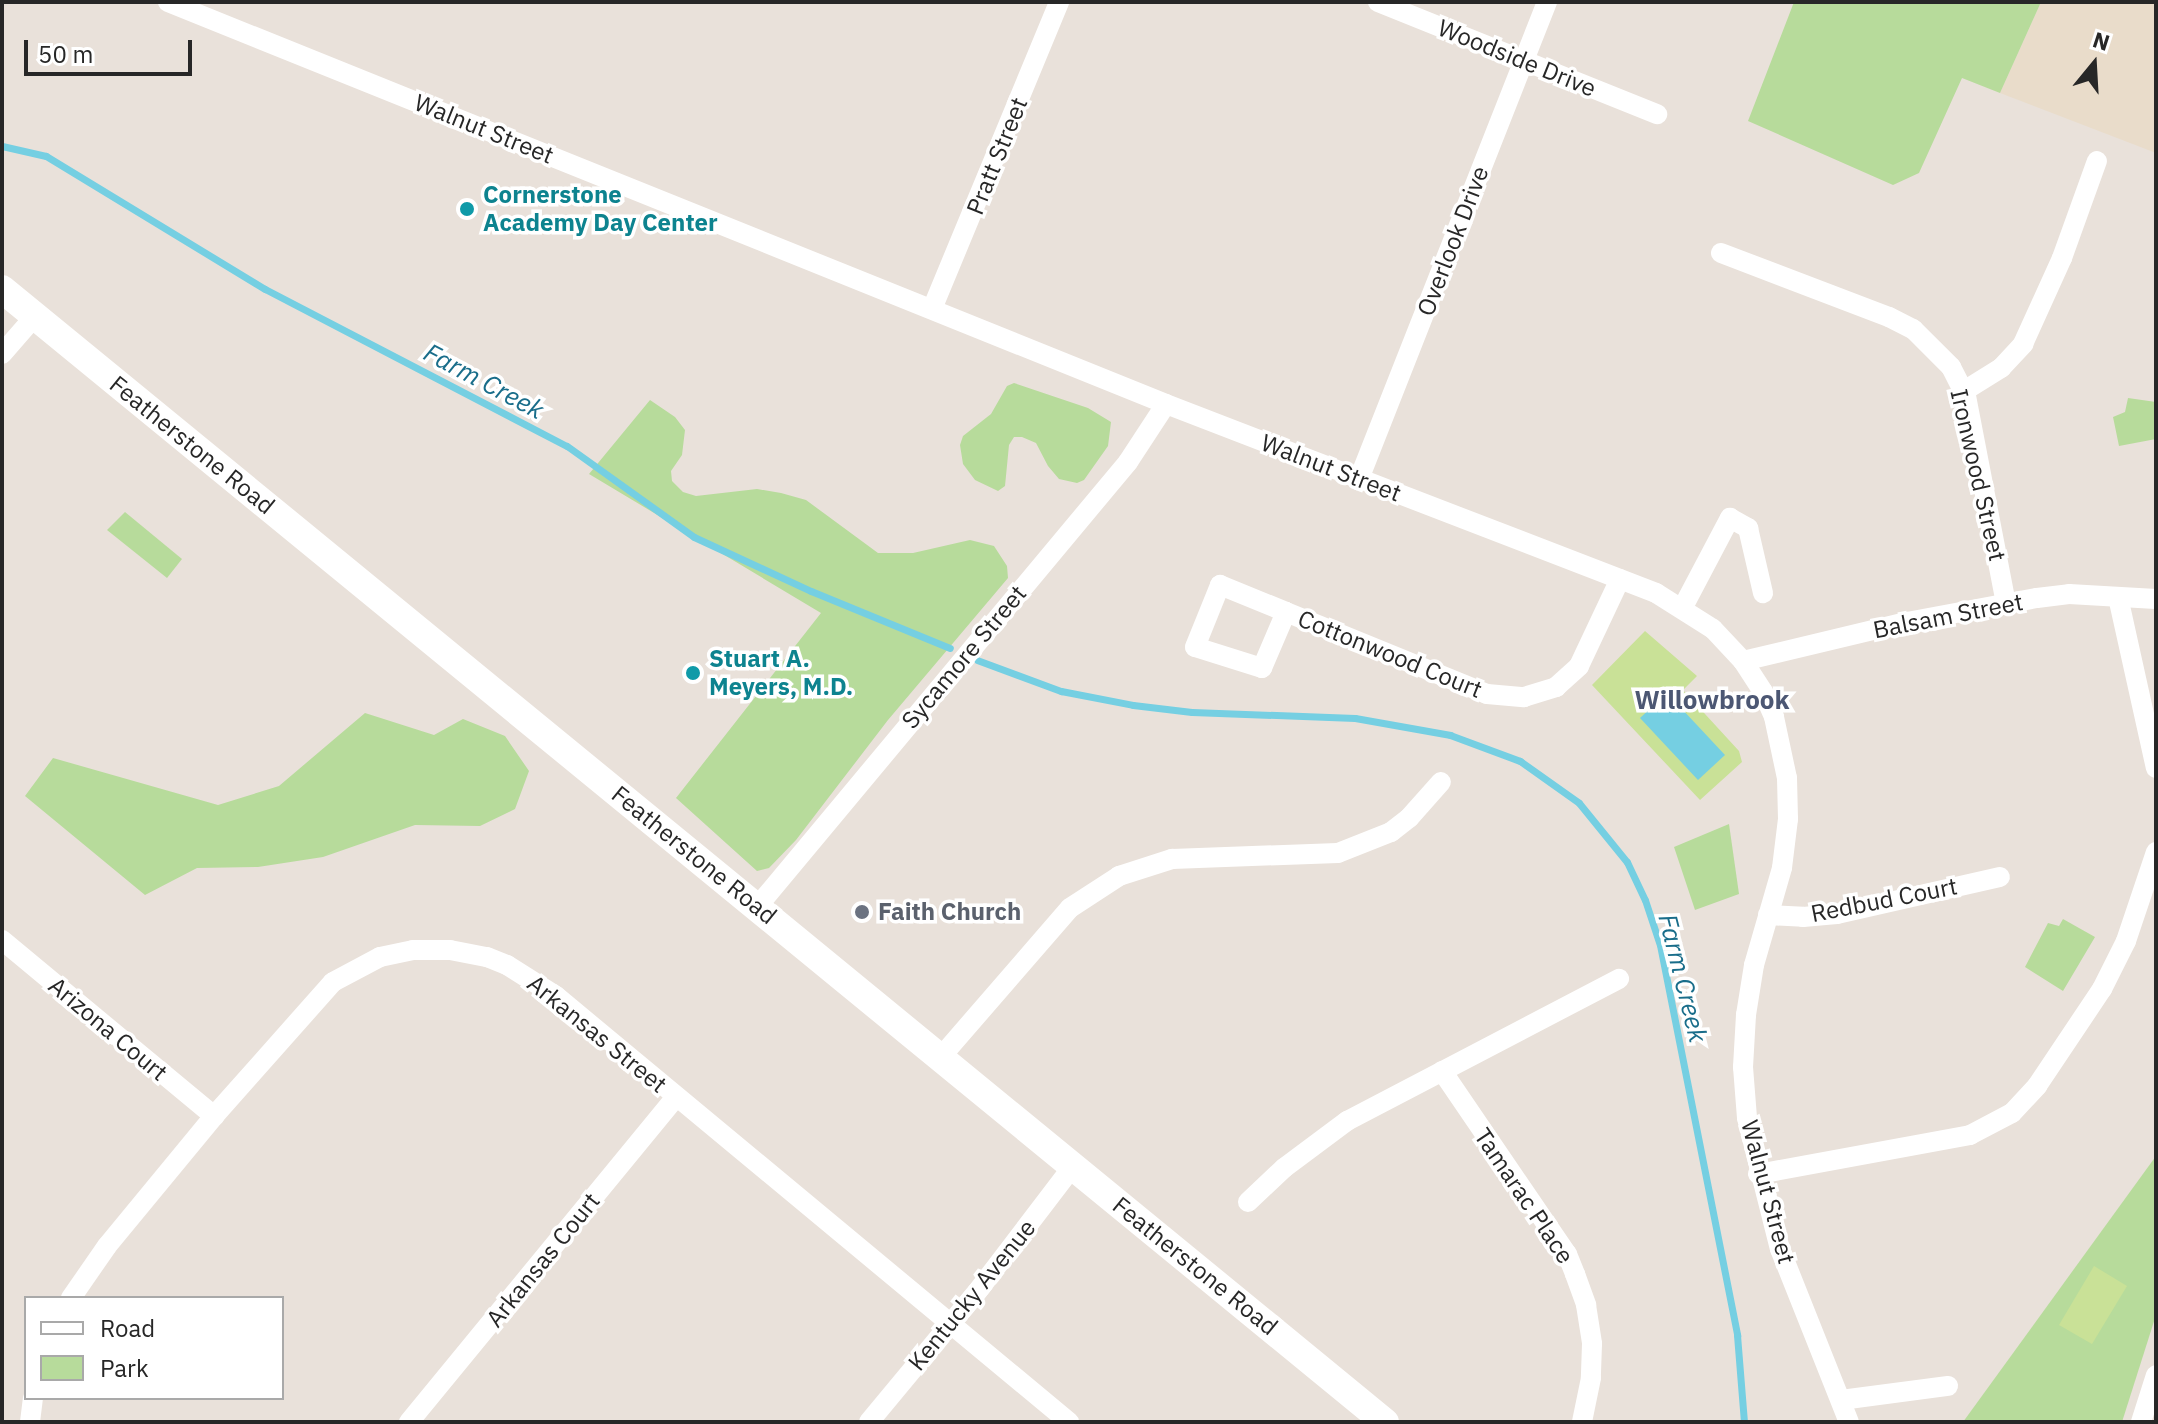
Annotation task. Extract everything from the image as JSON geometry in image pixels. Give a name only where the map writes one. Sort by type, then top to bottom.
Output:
[{"type":"street","name":"Walnut Street","points":[[168,2],[1166,404],[1620,579],[1683,607],[1713,629],[1743,661],[1774,717],[1787,778],[1788,819],[1782,868],[1748,1003],[1743,1067],[1747,1118],[1758,1174],[1802,1308],[1849,1422]]},
{"type":"street","name":"Pratt Street","points":[[932,309],[1059,2]]},
{"type":"street","name":"Woodside Drive","points":[[1378,2],[1657,114]]},
{"type":"street","name":"Overlook Drive","points":[[1359,479],[1547,2]]},
{"type":"street","points":[[1964,391],[2001,368],[2023,344],[2062,258],[2097,161]]},
{"type":"street","name":"Ironwood Street","points":[[1721,253],[1889,317],[1913,329],[1934,346],[1964,391],[2006,604]]},
{"type":"street","name":"Featherstone Road","points":[[2,289],[1385,1422]]},
{"type":"street","points":[[2,354],[35,316]]},
{"type":"street","name":"Sycamore Street","points":[[757,907],[1128,462],[1166,404]]},
{"type":"street","points":[[1683,607],[1730,518],[1748,528],[1763,593]]},
{"type":"street","name":"Cottonwood Court","points":[[1286,612],[1262,668],[1195,647],[1220,585],[1487,694],[1524,697],[1556,687],[1579,666],[1620,579]]},
{"type":"street","name":"Balsam Street","points":[[1743,661],[1907,622],[2069,594],[2156,599]]},
{"type":"street","points":[[2118,597],[2156,768]]},
{"type":"street","points":[[940,1058],[1070,908],[1119,876],[1172,859],[1338,853],[1391,832],[1409,818],[1441,782]]},
{"type":"street","points":[[1758,1174],[1970,1135],[2012,1113],[2037,1086],[2102,989],[2126,941],[2156,852]]},
{"type":"street","name":"Redbud Court","points":[[1768,915],[1837,914],[2000,877]]},
{"type":"street","name":"Arizona Court","points":[[2,940],[214,1116]]},
{"type":"street","name":"Arkansas Street","points":[[72,1296],[107,1246],[214,1116],[333,982],[380,957],[433,948],[487,957],[525,975],[556,996],[1069,1422]]},
{"type":"street","points":[[1248,1202],[1326,1136],[1442,1071],[1619,979]]},
{"type":"street","name":"Tamarac Place","points":[[1442,1071],[1567,1254],[1586,1305],[1592,1344],[1591,1378],[1582,1422]]},
{"type":"street","name":"Arkansas Court","points":[[409,1422],[676,1097]]},
{"type":"street","name":"Kentucky Avenue","points":[[869,1422],[1073,1166]]},
{"type":"street","points":[[2141,1422],[2156,1375]]},
{"type":"street","points":[[1841,1400],[1948,1386]]},
{"type":"street","points":[[30,1422],[33,1400]]},
{"type":"shaded area","points":[[2041,2],[2156,2],[2156,153],[2000,93]]},
{"type":"green space","points":[[1794,2],[2041,2],[2000,93],[1962,78],[1919,173],[1893,185],[1748,121]]},
{"type":"green space","points":[[1014,383],[1088,408],[1111,422],[1108,446],[1084,480],[1077,483],[1059,479],[1036,443],[1022,437],[1014,437],[1009,445],[1005,486],[998,491],[975,480],[963,464],[960,445],[963,436],[991,414],[1007,386]]},
{"type":"green space","points":[[2128,398],[2156,402],[2156,439],[2119,446],[2113,417],[2125,412]]},
{"type":"green space","points":[[650,400],[675,417],[685,430],[682,455],[671,471],[672,481],[683,492],[696,496],[757,489],[781,493],[806,500],[878,553],[913,553],[970,540],[994,546],[1007,566],[1008,578],[888,720],[796,840],[769,868],[757,871],[676,798],[821,613],[589,474]]},
{"type":"green space","points":[[125,512],[182,559],[167,578],[107,530]]},
{"type":"green space","points":[[1645,631],[1697,676],[1683,690],[1739,751],[1742,762],[1700,800],[1592,685]]},
{"type":"green space","points":[[365,713],[434,735],[463,719],[505,736],[529,771],[515,809],[480,826],[415,825],[323,857],[258,867],[197,868],[145,895],[25,796],[53,758],[218,805],[279,786]]},
{"type":"green space","points":[[1729,824],[1739,894],[1695,910],[1674,847]]},
{"type":"green space","points":[[2063,919],[2095,937],[2063,991],[2025,967],[2048,923],[2059,926]]},
{"type":"green space","points":[[2156,1156],[2156,1315],[2122,1422],[1963,1422]]},
{"type":"green space","points":[[2094,1266],[2127,1286],[2092,1344],[2059,1325]]},
{"type":"water","points":[[1667,693],[1725,755],[1698,780],[1640,718]]},
{"type":"waterway","name":"Farm Creek","points":[[2,146],[46,156],[265,289],[567,446],[694,537],[811,591],[950,648]]},
{"type":"waterway","name":"Farm Creek","points":[[977,660],[1061,691],[1133,705],[1192,712],[1355,718],[1450,735],[1520,761],[1579,803],[1627,862],[1645,900],[1660,945],[1737,1335],[1744,1422]]},
{"type":"place","name":"Cornerstone Academy Day Center","points":[[467,209]]},
{"type":"place","name":"Stuart A. Meyers, M.D.","points":[[693,673]]},
{"type":"place","name":"Faith Church","points":[[862,912]]},
{"type":"district","name":"Willowbrook","points":[[1712,700]]}]
